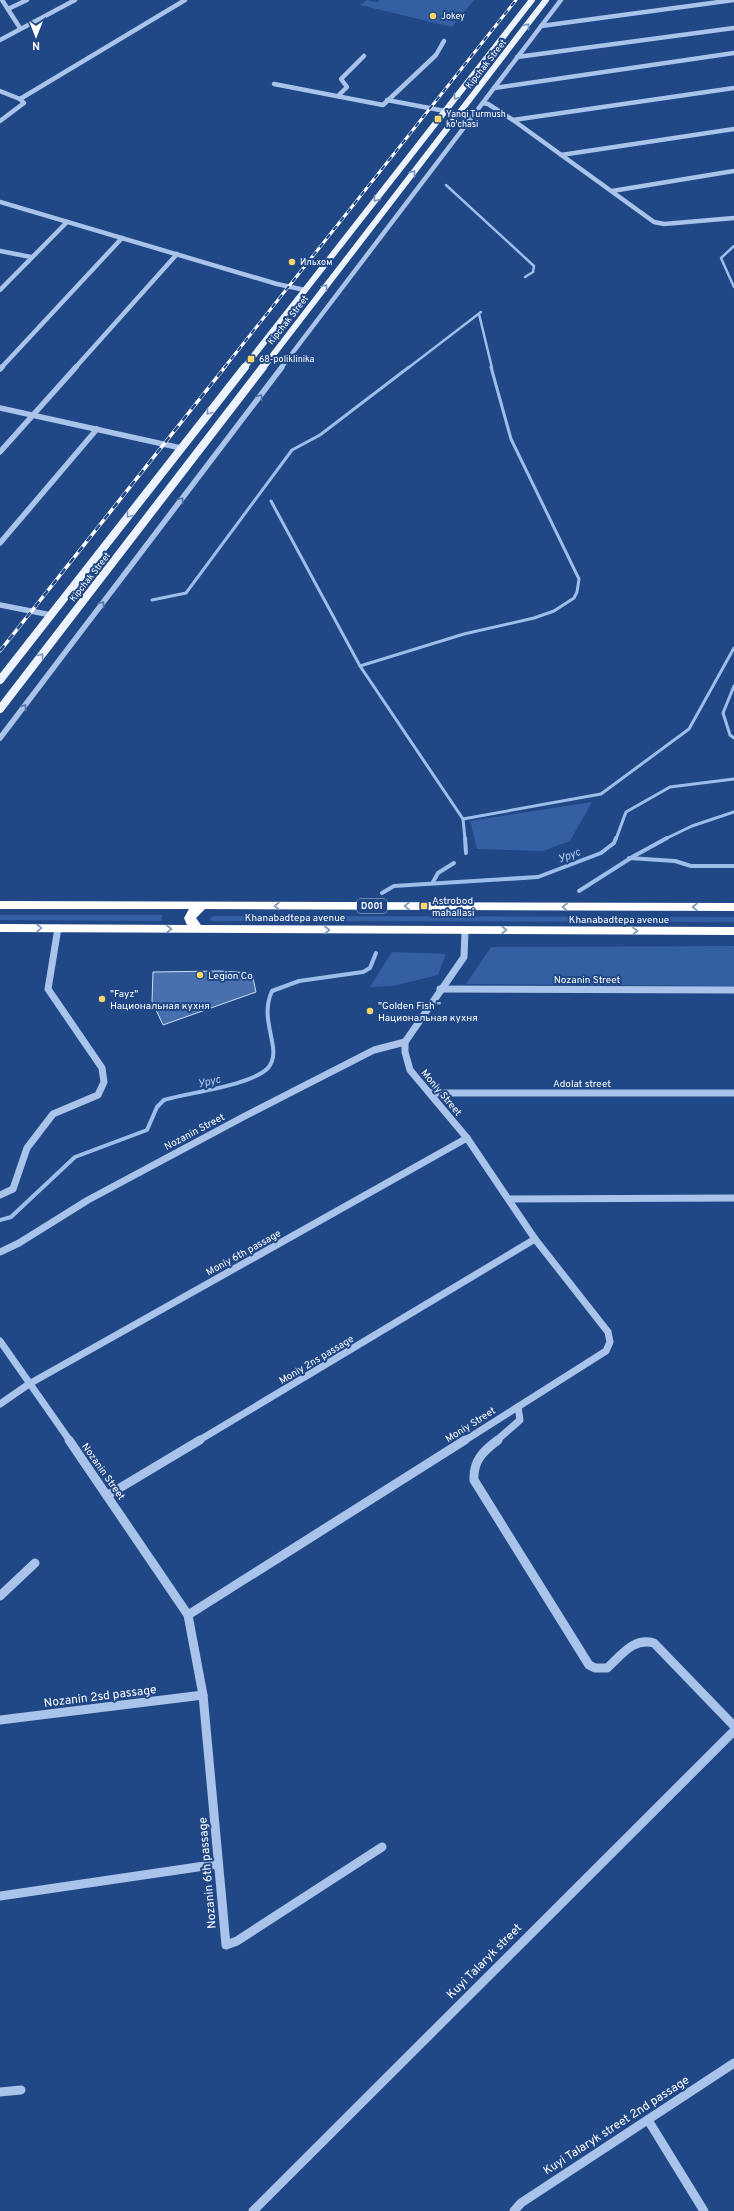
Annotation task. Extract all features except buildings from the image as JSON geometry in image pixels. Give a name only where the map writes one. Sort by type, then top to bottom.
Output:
[{"type":"highway","name":"Khanabadtepa avenue","points":[[0,905],[734,907]]},
{"type":"highway","points":[[199,929],[192,924],[190,918],[194,911],[202,906]]},
{"type":"highway","name":"Khanabadtepa avenue","points":[[0,928],[734,931]]},
{"type":"main road","name":"Kipchak Street","points":[[0,680],[532,0]]},
{"type":"main road","name":"Kipchak Street","points":[[0,709],[546,0]]},
{"type":"main road","points":[[42,627],[60,631]]},
{"type":"street","points":[[2,0],[20,28]]},
{"type":"street","points":[[8,9],[27,0]]},
{"type":"street","points":[[0,40],[75,0]]},
{"type":"street","points":[[20,99],[185,0]]},
{"type":"street","points":[[0,738],[561,0]]},
{"type":"street","points":[[541,26],[734,0]]},
{"type":"street","points":[[517,57],[734,28]]},
{"type":"street","points":[[274,84],[383,105],[436,55],[444,41]]},
{"type":"street","points":[[494,88],[734,53]]},
{"type":"street","points":[[338,96],[348,86],[341,79],[364,56]]},
{"type":"street","points":[[513,120],[734,88]]},
{"type":"street","points":[[0,91],[20,99],[24,103],[24,105],[0,121]]},
{"type":"street","points":[[387,100],[445,111]]},
{"type":"street","points":[[483,103],[488,104],[513,120],[656,223],[734,218]]},
{"type":"street","points":[[561,155],[734,129]]},
{"type":"street","points":[[612,190],[734,171]]},
{"type":"street","points":[[0,202],[277,284],[305,290]]},
{"type":"street","points":[[0,289],[67,222]]},
{"type":"street","points":[[0,369],[122,238]]},
{"type":"street","points":[[0,251],[32,257]]},
{"type":"street","points":[[0,452],[177,254]]},
{"type":"street","points":[[0,408],[181,448]]},
{"type":"street","points":[[0,543],[97,429]]},
{"type":"street","points":[[0,605],[51,615]]},
{"type":"street","points":[[0,1195],[13,1189],[27,1148],[54,1114],[98,1095],[104,1082],[102,1068],[48,989],[58,928]]},
{"type":"street","points":[[406,1042],[440,989],[464,957],[466,931]]},
{"type":"street","name":"Nozanin Street","points":[[440,989],[734,990]]},
{"type":"street","name":"Nozanin Street","points":[[0,1252],[19,1243],[88,1200],[245,1116],[374,1050],[406,1042]]},
{"type":"street","name":"Moniy Street","points":[[188,1616],[606,1351],[610,1343],[608,1332],[535,1239],[509,1198],[466,1138],[410,1070],[405,1052],[406,1042]]},
{"type":"street","name":"Adolat street","points":[[430,1093],[734,1093]]},
{"type":"street","name":"Moniy 6th passage","points":[[0,1404],[29,1384],[466,1138]]},
{"type":"street","points":[[509,1198],[734,1198]]},
{"type":"street","name":"Moniy 2ns passage","points":[[108,1495],[535,1239]]},
{"type":"street","name":"Nozanin Street","points":[[0,1341],[108,1495],[188,1616]]},
{"type":"street","points":[[518,1407],[520,1420],[479,1456],[473,1470],[474,1480],[589,1665],[595,1668],[606,1668],[637,1641],[648,1640],[654,1643],[734,1726]]},
{"type":"street","points":[[0,1596],[35,1563]]},
{"type":"street","name":"Nozanin 6th passage","points":[[188,1616],[204,1695],[226,1945],[237,1941],[382,1847]]},
{"type":"street","name":"Nozanin 2sd passage","points":[[0,1720],[204,1695]]},
{"type":"street","name":"Kuyi Talaryk street","points":[[253,2211],[734,1731]]},
{"type":"street","points":[[0,1896],[218,1864]]},
{"type":"street","name":"Kuyi Talaryk street 2nd passage","points":[[514,2211],[521,2203],[734,2063]]},
{"type":"street","points":[[0,2092],[21,2090]]},
{"type":"street","points":[[648,2120],[704,2211]]},
{"type":"shaded area","name":"Jokey","points":[[367,0],[377,2],[380,0],[474,0],[452,27],[360,5]]},
{"type":"shaded area","points":[[592,802],[570,841],[543,851],[477,849],[470,821]]},
{"type":"shaded area","points":[[0,915],[162,915],[161,921],[0,920]]},
{"type":"shaded area","points":[[213,916],[734,917],[734,922],[212,921],[210,919]]},
{"type":"shaded area","points":[[734,946],[734,986],[466,984],[491,947]]},
{"type":"shaded area","points":[[392,952],[446,954],[438,975],[393,986],[370,987]]},
{"type":"waterway","points":[[446,185],[534,266],[533,272],[525,277]]},
{"type":"waterway","name":"Урус","points":[[734,246],[721,258],[734,287]]},
{"type":"waterway","points":[[408,368],[481,312]]},
{"type":"waterway","points":[[479,314],[492,368]]},
{"type":"waterway","points":[[152,600],[186,593],[292,450],[320,435],[409,367]]},
{"type":"waterway","points":[[360,666],[464,634],[534,618],[554,611],[574,598],[577,592],[579,579],[511,439],[491,367]]},
{"type":"waterway","points":[[271,501],[360,666]]},
{"type":"waterway","points":[[463,819],[601,794],[689,729],[734,648]]},
{"type":"waterway","points":[[360,666],[463,819]]},
{"type":"waterway","name":"Урус","points":[[734,686],[723,713],[730,735],[734,738]]},
{"type":"waterway","name":"Урус","points":[[616,839],[626,812],[670,787],[734,779]]},
{"type":"waterway","points":[[666,838],[692,826],[734,812]]},
{"type":"waterway","points":[[463,819],[465,839]]},
{"type":"waterway","points":[[465,838],[466,853]]},
{"type":"waterway","name":"Урус","points":[[382,893],[394,886],[538,877],[601,853],[614,843],[616,838]]},
{"type":"waterway","points":[[631,858],[666,838]]},
{"type":"waterway","points":[[579,891],[631,858]]},
{"type":"waterway","points":[[631,858],[675,861],[691,866],[734,866]]},
{"type":"waterway","points":[[433,882],[438,873],[454,863]]},
{"type":"waterway","name":"Урус","points":[[0,1220],[11,1217],[75,1157],[147,1130],[157,1107],[164,1100],[234,1084],[259,1074],[268,1068],[272,1061],[273,1055],[268,1012],[269,998],[272,991],[299,981],[363,972],[370,968],[376,953]]},
{"type":"railway","points":[[224,368],[516,0]]},
{"type":"railway","points":[[0,651],[225,367]]},
{"type":"place","name":"Jokey","points":[[433,16]]},
{"type":"place","name":"Yangi Turmush ko'chasi","points":[[438,119]]},
{"type":"place","name":"Ильхом","points":[[292,262]]},
{"type":"place","name":"68-poliklinika","points":[[251,359]]},
{"type":"place","name":"Astrobod mahallasi","points":[[424,906]]},
{"type":"place","name":"Legion Co","points":[[200,975]]},
{"type":"place","name":"\"Fayz\" Национальная кухня","points":[[102,999]]},
{"type":"place","name":"\"Golden Fish \" Национальная кухня","points":[[370,1011]]}]
